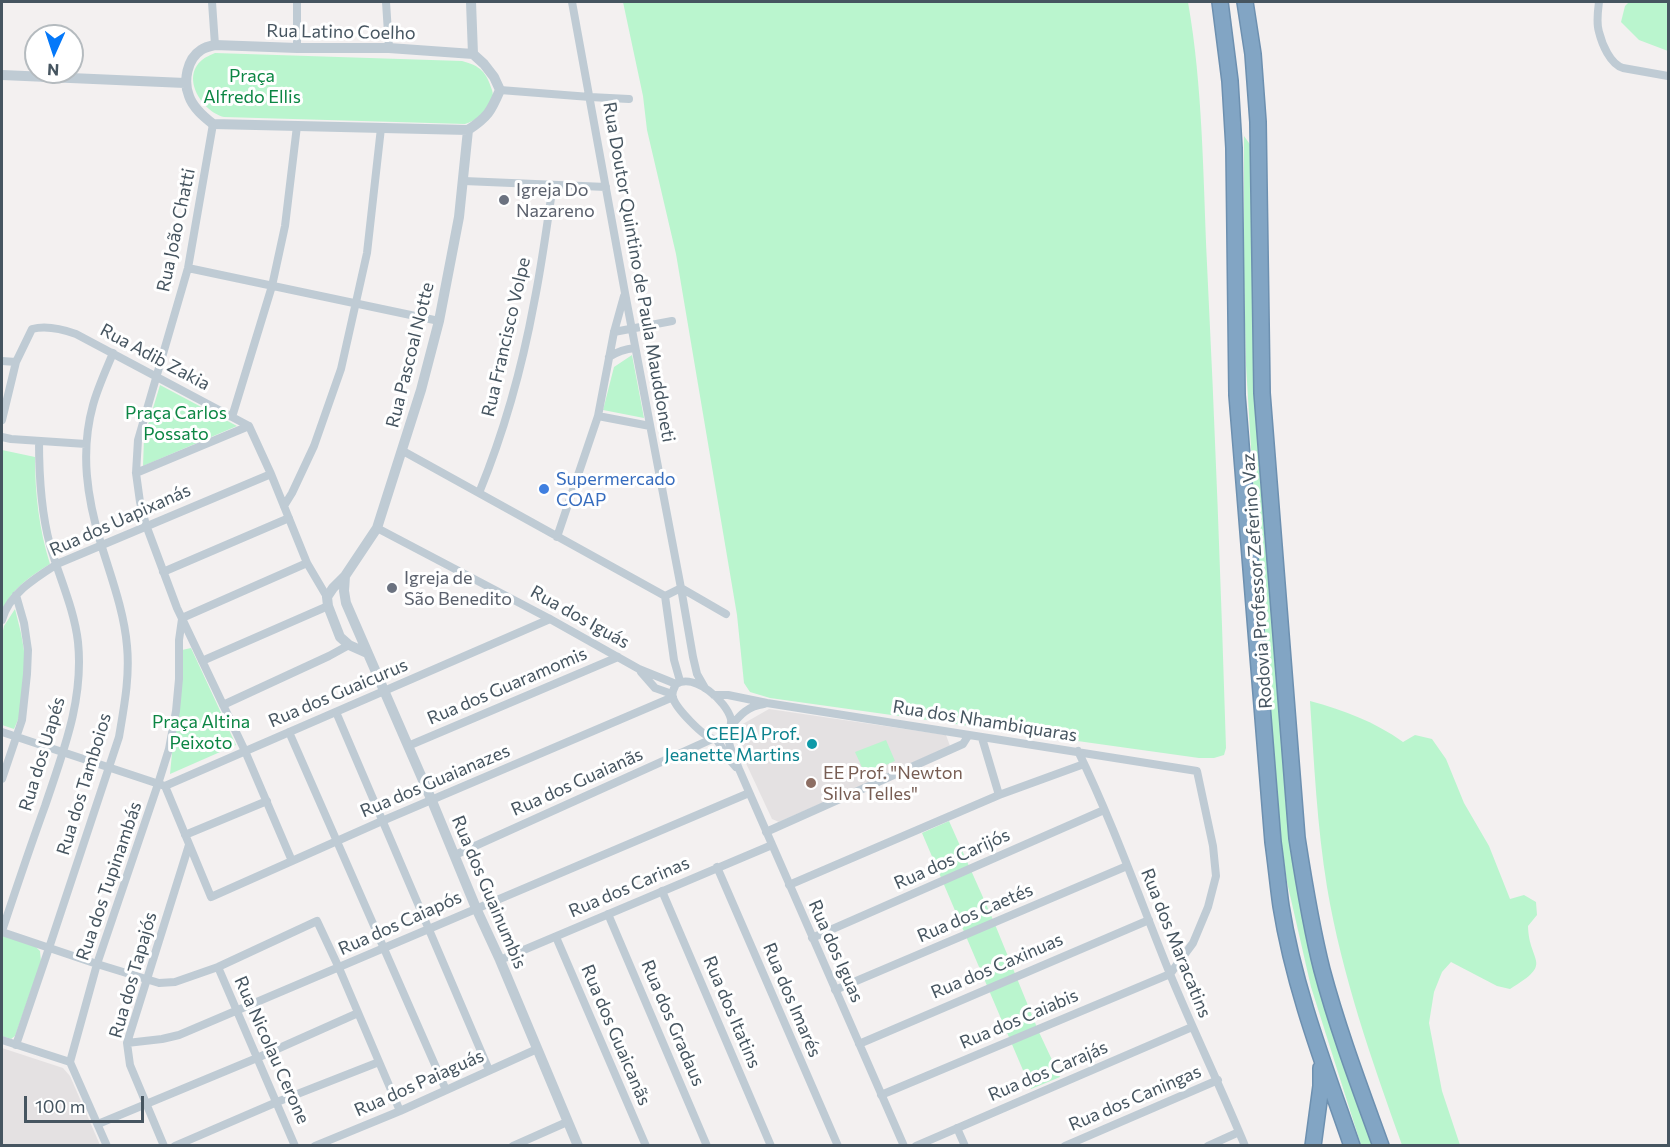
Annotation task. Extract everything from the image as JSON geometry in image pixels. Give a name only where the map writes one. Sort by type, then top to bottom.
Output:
[{"type":"highway","name":"Rodovia Professor Zeferino Vaz","points":[[1220,2],[1230,81],[1234,148],[1237,395],[1273,842],[1281,907],[1296,972],[1320,1054],[1352,1146]]},
{"type":"highway","name":"Rodovia Professor Zeferino Vaz","points":[[1245,2],[1253,54],[1258,122],[1262,393],[1297,838],[1307,905],[1322,971],[1381,1146]]},
{"type":"highway","points":[[1313,1146],[1321,1086],[1320,1054]]},
{"type":"street","points":[[212,2],[215,45],[202,49],[192,57],[185,83],[189,97],[199,113],[213,124],[468,130],[483,121],[500,90],[494,77],[473,54],[471,2]]},
{"type":"street","points":[[297,2],[297,48]]},
{"type":"street","points":[[386,2],[389,48]]},
{"type":"street","name":"Rua Doutor Quintino de Paula Mauddoneti","points":[[572,2],[695,666],[705,687]]},
{"type":"street","points":[[1599,2],[1598,30],[1611,61],[1623,68],[1668,76]]},
{"type":"street","name":"Rua Latino Coelho","points":[[215,45],[389,48],[473,54]]},
{"type":"street","points":[[2,75],[185,83]]},
{"type":"street","points":[[500,90],[629,99]]},
{"type":"street","name":"Rua João Chatti","points":[[156,377],[188,268],[213,124]]},
{"type":"street","points":[[232,417],[272,286],[285,226],[297,126]]},
{"type":"street","points":[[284,506],[306,466],[341,369],[367,253],[381,128]]},
{"type":"street","name":"Rua Pascoal Notte","points":[[345,576],[377,528],[421,390],[439,321],[459,217],[468,130]]},
{"type":"street","points":[[464,181],[606,187]]},
{"type":"street","name":"Rua Francisco Volpe","points":[[479,493],[495,453],[517,379],[534,304],[553,185]]},
{"type":"street","points":[[188,268],[439,321]]},
{"type":"street","points":[[557,537],[598,416],[614,332],[625,293]]},
{"type":"street","points":[[614,332],[672,321]]},
{"type":"street","name":"Rua Adib Zakia","points":[[16,362],[34,328],[59,328],[113,353],[249,426]]},
{"type":"street","points":[[609,357],[626,348],[635,348]]},
{"type":"street","name":"Rua dos Tamboios","points":[[16,1045],[119,737],[128,678],[127,645],[117,593],[90,507],[86,472],[86,444],[93,406],[113,353]]},
{"type":"street","points":[[2,361],[16,362],[2,420]]},
{"type":"street","name":"Rua dos Tupinambás","points":[[156,377],[138,440],[136,473],[146,525],[182,618],[245,751],[292,861]]},
{"type":"street","points":[[598,416],[650,426]]},
{"type":"street","points":[[136,473],[249,426],[307,563],[327,601],[340,637],[349,645],[367,653]]},
{"type":"street","points":[[2,437],[86,444]]},
{"type":"street","name":"Rua dos Uapés","points":[[2,931],[63,753],[77,699],[79,658],[77,638],[50,545],[43,512],[39,441]]},
{"type":"street","points":[[403,451],[665,596]]},
{"type":"street","name":"Rua dos Uapixanás","points":[[2,620],[16,595],[34,579],[57,564],[271,474]]},
{"type":"street","points":[[163,572],[289,518]]},
{"type":"street","name":"Rua dos Iguás","points":[[377,528],[550,619],[639,669],[678,682]]},
{"type":"street","points":[[182,618],[307,563]]},
{"type":"street","points":[[202,662],[311,613],[327,601],[333,588],[345,576]]},
{"type":"street","name":"Rua dos Guainumbis","points":[[345,576],[346,603],[578,1146]]},
{"type":"street","points":[[665,596],[681,588],[726,614]]},
{"type":"street","points":[[2,779],[22,720],[26,695],[28,650],[24,623],[16,595]]},
{"type":"street","points":[[665,596],[678,682],[672,696]]},
{"type":"street","name":"Rua dos Tupinambás","points":[[70,1062],[97,964],[161,785],[176,711],[182,618]]},
{"type":"street","name":"Rua dos Guaicurus","points":[[161,785],[550,619]]},
{"type":"street","points":[[224,705],[349,645]]},
{"type":"street","name":"Rua dos Guaramomis","points":[[408,746],[618,657]]},
{"type":"street","name":"Rua dos Iguás","points":[[639,669],[656,688],[672,696]]},
{"type":"street","name":"Rua dos Iguas","points":[[678,682],[692,681],[705,687],[724,706],[730,718],[729,731],[739,769],[904,1146]]},
{"type":"street","name":"Rua dos Nhambiquaras","points":[[714,695],[728,695],[968,736],[1197,771],[1213,846],[1216,876],[1208,907],[1193,943],[1170,974]]},
{"type":"street","name":"Rua dos Iguas","points":[[672,696],[679,708],[691,721],[715,739],[739,769]]},
{"type":"street","name":"Rua dos Guaianazes","points":[[189,845],[211,897],[672,696]]},
{"type":"street","points":[[715,739],[729,731],[742,713],[755,705],[767,703]]},
{"type":"street","points":[[336,712],[489,1070]]},
{"type":"street","points":[[2,732],[161,785],[189,845]]},
{"type":"street","points":[[289,732],[446,1090]]},
{"type":"street","points":[[766,832],[963,744],[968,736]]},
{"type":"street","points":[[982,738],[999,795]]},
{"type":"street","name":"Rua dos Guaianãs","points":[[455,855],[715,739]]},
{"type":"street","name":"Rua dos Maracatins","points":[[1078,751],[1170,974],[1245,1146]]},
{"type":"street","points":[[789,885],[999,795],[1084,764]]},
{"type":"street","name":"Rua dos Caiapós","points":[[127,1043],[179,1035],[237,1012],[749,793]]},
{"type":"street","points":[[185,835],[267,801]]},
{"type":"street","name":"Rua dos Carijós","points":[[813,938],[1104,810]]},
{"type":"street","name":"Rua dos Tapajós","points":[[164,1146],[130,1065],[127,1043],[189,845]]},
{"type":"street","name":"Rua dos Carinas","points":[[500,960],[772,845]]},
{"type":"street","name":"Rua dos Caetés","points":[[835,990],[1127,866]]},
{"type":"street","name":"Rua dos Imarés","points":[[717,867],[838,1146]]},
{"type":"street","name":"Rua dos Itatins","points":[[662,891],[771,1146]]},
{"type":"street","name":"Rua dos Gradaus","points":[[608,914],[707,1146]]},
{"type":"street","name":"Rua dos Caxinuas","points":[[859,1044],[1149,920]]},
{"type":"street","points":[[2,931],[159,983],[175,982],[218,967],[318,921],[400,1111]]},
{"type":"street","name":"Rua dos Guaicanãs","points":[[556,937],[646,1146]]},
{"type":"street","name":"Rua Nicolau Cerone","points":[[218,967],[296,1146]]},
{"type":"street","name":"Rua dos Caiabis","points":[[881,1095],[1170,974]]},
{"type":"street","points":[[98,1124],[358,1013]]},
{"type":"street","name":"Rua dos Carajás","points":[[916,1146],[1192,1026]]},
{"type":"street","points":[[2,1040],[70,1062],[107,1146]]},
{"type":"street","name":"Rua dos Paiaguás","points":[[315,1146],[400,1111],[537,1049]]},
{"type":"street","points":[[175,1146],[277,1102],[379,1062]]},
{"type":"street","name":"Rua dos Caningas","points":[[1065,1146],[1218,1080]]},
{"type":"street","points":[[513,1146],[567,1122]]},
{"type":"street","points":[[957,1128],[965,1146]]},
{"type":"street","points":[[1208,1146],[1239,1132]]},
{"type":"shaded area","name":"EE Prof. \"Newton Silva Telles\"","points":[[769,709],[946,735],[950,746],[779,822],[772,819],[737,744],[741,725]]},
{"type":"shaded area","points":[[2,1048],[63,1068],[70,1076],[100,1145],[2,1145]]},
{"type":"green space","points":[[623,2],[1188,2],[1197,67],[1202,132],[1220,567],[1226,748],[1224,755],[1199,758],[770,698],[750,692],[744,683],[737,615],[676,254],[647,130],[643,96]]},
{"type":"green space","points":[[1629,2],[1668,2],[1668,51],[1639,40],[1621,22],[1625,6]]},
{"type":"green space","name":"Praça Alfredo Ellis","points":[[215,53],[462,61],[474,65],[485,74],[492,90],[493,101],[484,113],[465,124],[224,117],[216,114],[202,102],[194,85],[193,76],[196,67],[203,59]]},
{"type":"green space","points":[[1244,136],[1254,150],[1291,836],[1374,1145],[1361,1145],[1311,987],[1287,882],[1280,832],[1246,365]]},
{"type":"green space","points":[[632,355],[644,418],[603,410],[614,367]]},
{"type":"green space","name":"Praça Carlos Possato","points":[[160,385],[237,426],[143,466],[144,438]]},
{"type":"green space","points":[[2,450],[35,457],[38,511],[50,564],[15,591],[2,613]]},
{"type":"green space","points":[[15,609],[25,656],[20,715],[14,729],[2,725],[2,635],[4,626]]},
{"type":"green space","name":"Praça Altina Peixoto","points":[[191,648],[236,745],[170,774],[182,650]]},
{"type":"green space","points":[[1310,701],[1359,717],[1403,742],[1415,735],[1432,739],[1446,759],[1464,803],[1489,846],[1510,899],[1524,895],[1536,902],[1537,915],[1528,926],[1529,939],[1536,962],[1532,973],[1510,989],[1497,986],[1451,962],[1442,972],[1434,992],[1429,1023],[1442,1091],[1460,1145],[1402,1145],[1380,1082],[1349,986],[1333,920],[1318,818]]},
{"type":"green space","points":[[886,740],[895,761],[865,774],[855,752]]},
{"type":"green space","points":[[949,821],[1060,1077],[1031,1089],[922,833]]},
{"type":"green space","points":[[2,935],[35,946],[40,951],[41,962],[15,1036],[11,1039],[2,1036]]},
{"type":"place","name":"Igreja Do Nazareno","points":[[504,200]]},
{"type":"place","name":"Supermercado COAP","points":[[544,489]]},
{"type":"place","name":"Igreja de São Benedito","points":[[392,588]]},
{"type":"place","name":"CEEJA Prof. Jeanette Martins","points":[[812,744]]},
{"type":"place","name":"EE Prof. \"Newton Silva Telles\"","points":[[811,783]]}]
